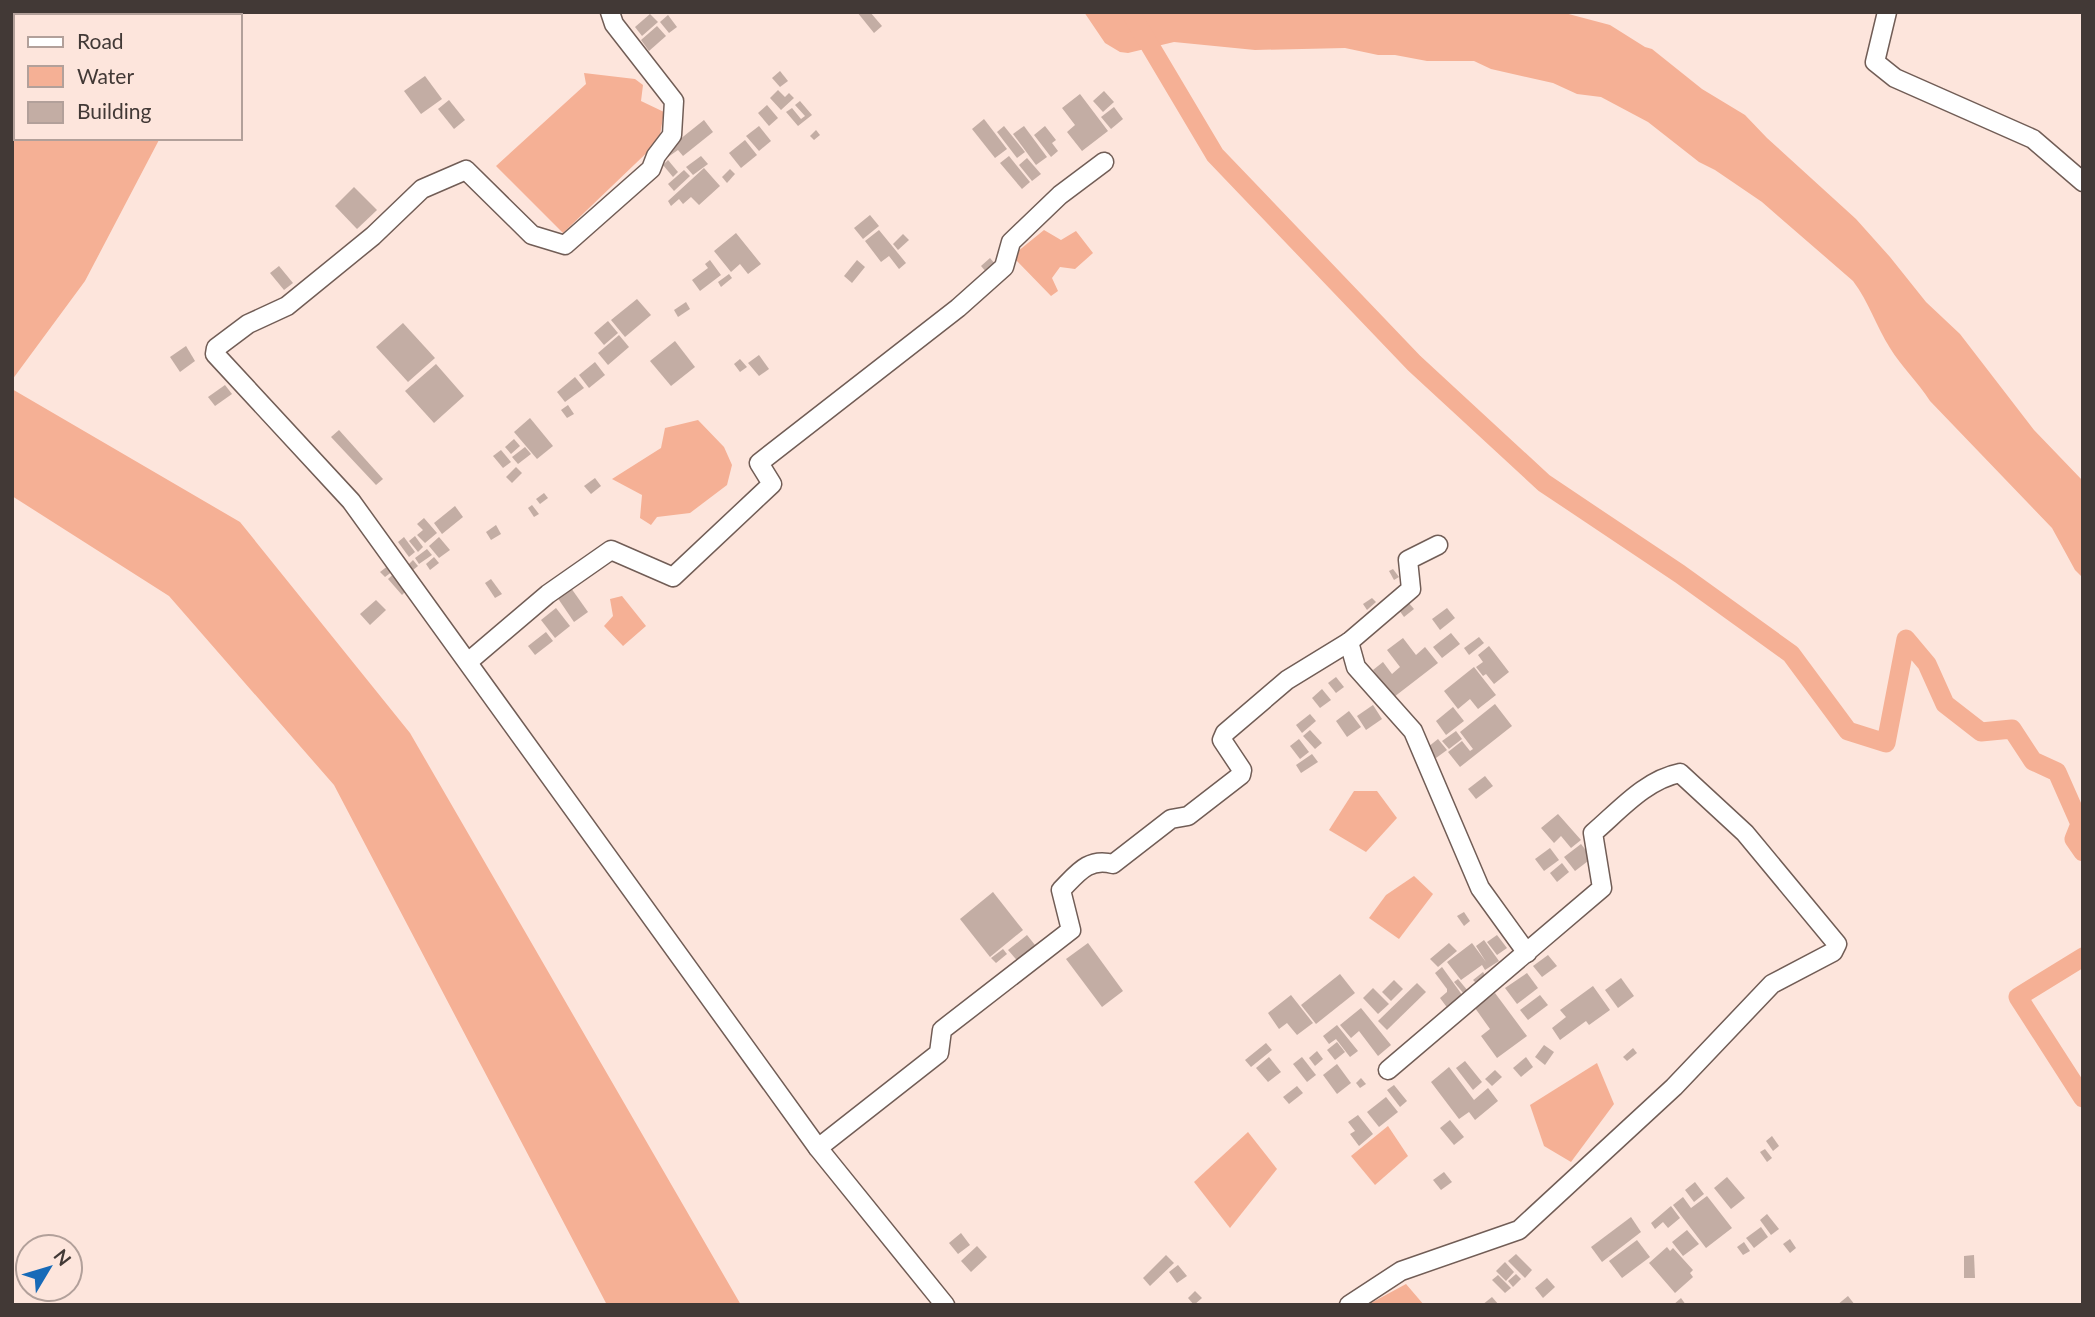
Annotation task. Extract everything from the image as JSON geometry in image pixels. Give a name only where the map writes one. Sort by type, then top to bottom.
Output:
[{"type":"street","points":[[610,12],[614,24],[674,101],[672,135],[656,156],[651,169],[565,245],[532,235],[466,170],[422,189],[373,236],[287,306],[248,324],[216,348],[215,354],[351,501],[818,1147],[945,1305]]},
{"type":"street","points":[[1887,12],[1875,62],[1895,78],[2033,139],[2083,182]]},
{"type":"street","points":[[468,662],[548,594],[611,550],[673,577],[772,484],[759,463],[958,308],[1004,267],[1011,242],[1060,195],[1104,162]]},
{"type":"street","points":[[818,1147],[939,1053],[942,1030],[1071,930],[1061,890],[1084,868],[1100,860],[1113,864],[1171,819],[1188,816],[1241,775],[1242,770],[1222,740],[1225,733],[1287,680],[1349,642],[1411,589],[1408,560],[1438,545]]},
{"type":"street","points":[[1349,642],[1356,667],[1413,731],[1480,888],[1527,953]]},
{"type":"street","points":[[1349,1305],[1401,1271],[1519,1230],[1674,1087],[1772,984],[1833,952],[1836,944],[1745,834],[1680,773],[1647,787],[1593,833],[1602,888],[1388,1070]]},
{"type":"water","points":[[12,12],[184,12],[14,14],[14,140],[159,140],[85,281],[12,380]]},
{"type":"water","points":[[1084,12],[1561,12],[1610,25],[1652,49],[1702,89],[1745,115],[1856,219],[1926,302],[1960,334],[2034,430],[2083,481],[2083,578],[2075,570],[2052,528],[1930,401],[1899,361],[1853,281],[1762,202],[1699,162],[1648,122],[1601,97],[1577,94],[1553,83],[1491,69],[1474,61],[1427,61],[1345,48],[1255,50],[1174,42],[1128,53],[1120,52],[1105,43]]},
{"type":"water","points":[[584,73],[635,79],[643,85],[641,101],[664,112],[659,141],[563,233],[496,166],[586,84]]},
{"type":"water","points":[[1044,230],[1061,240],[1076,231],[1093,253],[1075,269],[1060,267],[1052,278],[1058,291],[1051,296],[1012,256]]},
{"type":"water","points":[[12,389],[240,522],[410,733],[741,1305],[607,1305],[334,785],[169,596],[12,496]]},
{"type":"water","points":[[698,420],[724,447],[732,465],[727,485],[690,513],[657,517],[651,525],[640,518],[642,495],[612,479],[661,448],[665,428]]},
{"type":"water","points":[[622,596],[646,626],[623,646],[604,626],[613,616],[610,599]]},
{"type":"water","points":[[1354,791],[1377,791],[1397,818],[1366,852],[1329,830]]},
{"type":"water","points":[[1414,876],[1433,894],[1399,939],[1369,918],[1386,895]]},
{"type":"water","points":[[1597,1063],[1614,1104],[1571,1162],[1544,1146],[1530,1105]]},
{"type":"water","points":[[1388,1126],[1408,1156],[1375,1185],[1351,1156]]},
{"type":"water","points":[[1248,1132],[1277,1169],[1230,1228],[1194,1182]]},
{"type":"water","points":[[1406,1284],[1424,1305],[1371,1303]]},
{"type":"building","points":[[857,12],[870,12],[882,26],[874,33]]},
{"type":"building","points":[[650,14],[658,22],[642,36],[635,27]]},
{"type":"building","points":[[668,15],[677,27],[669,33],[660,22]]},
{"type":"building","points":[[657,26],[666,36],[649,51],[641,40]]},
{"type":"building","points":[[780,71],[788,81],[780,87],[772,78]]},
{"type":"building","points":[[425,76],[442,99],[421,114],[404,91]]},
{"type":"building","points":[[778,90],[785,97],[789,93],[794,98],[781,110],[770,98]]},
{"type":"building","points":[[1104,91],[1114,102],[1103,112],[1093,101]]},
{"type":"building","points":[[1080,94],[1108,131],[1082,151],[1067,132],[1075,125],[1062,108]]},
{"type":"building","points":[[449,100],[465,120],[454,129],[438,109]]},
{"type":"building","points":[[800,101],[812,115],[798,126],[786,112],[792,108],[801,119],[805,116],[795,105]]},
{"type":"building","points":[[767,105],[778,118],[769,126],[758,113]]},
{"type":"building","points":[[1114,107],[1123,119],[1111,129],[1101,117]]},
{"type":"building","points":[[984,119],[1007,149],[995,158],[972,129]]},
{"type":"building","points":[[704,120],[713,132],[683,156],[678,150],[668,157],[664,152]]},
{"type":"building","points":[[759,126],[771,141],[759,151],[746,136]]},
{"type":"building","points":[[1004,126],[1025,152],[1017,158],[997,132]]},
{"type":"building","points":[[1024,126],[1047,157],[1036,165],[1013,134]]},
{"type":"building","points":[[1045,126],[1056,140],[1052,143],[1058,151],[1051,157],[1034,135]]},
{"type":"building","points":[[816,130],[820,135],[814,140],[810,136]]},
{"type":"building","points":[[745,140],[757,155],[741,168],[729,153]]},
{"type":"building","points":[[701,156],[708,164],[693,175],[686,167]]},
{"type":"building","points":[[1009,156],[1030,182],[1022,189],[1000,163]]},
{"type":"building","points":[[1027,158],[1041,174],[1032,181],[1019,165]]},
{"type":"building","points":[[668,160],[678,172],[673,177],[663,165]]},
{"type":"building","points":[[704,168],[720,186],[699,205],[691,197],[683,204],[679,199],[671,206],[668,201]]},
{"type":"building","points":[[730,169],[735,174],[727,183],[722,177]]},
{"type":"building","points":[[684,170],[690,176],[674,191],[668,184]]},
{"type":"building","points":[[354,187],[377,210],[357,229],[335,206]]},
{"type":"building","points":[[870,215],[879,226],[863,239],[854,228]]},
{"type":"building","points":[[879,230],[906,263],[899,269],[889,256],[881,262],[865,241]]},
{"type":"building","points":[[736,233],[761,264],[748,274],[740,264],[731,272],[714,251]]},
{"type":"building","points":[[903,234],[909,240],[898,250],[893,244]]},
{"type":"building","points":[[990,258],[996,265],[987,273],[981,266]]},
{"type":"building","points":[[710,260],[721,275],[700,291],[692,280],[708,268],[705,264]]},
{"type":"building","points":[[857,260],[865,267],[852,283],[844,276]]},
{"type":"building","points":[[279,266],[293,283],[284,290],[270,273]]},
{"type":"building","points":[[729,274],[732,278],[721,287],[718,282]]},
{"type":"building","points":[[637,299],[651,315],[625,337],[611,320]]},
{"type":"building","points":[[686,302],[690,309],[678,317],[674,310]]},
{"type":"building","points":[[608,321],[618,333],[604,345],[594,333]]},
{"type":"building","points":[[403,323],[435,358],[408,382],[376,347]]},
{"type":"building","points":[[619,335],[629,347],[608,365],[598,353]]},
{"type":"building","points":[[675,341],[695,367],[671,386],[650,361]]},
{"type":"building","points":[[186,346],[195,361],[180,372],[170,357]]},
{"type":"building","points":[[759,355],[769,369],[759,376],[748,363]]},
{"type":"building","points":[[740,359],[747,367],[740,372],[734,364]]},
{"type":"building","points":[[595,362],[605,375],[589,388],[579,375]]},
{"type":"building","points":[[436,364],[464,396],[434,423],[405,391]]},
{"type":"building","points":[[575,377],[584,388],[565,402],[557,392]]},
{"type":"building","points":[[225,385],[232,394],[215,406],[208,397]]},
{"type":"building","points":[[568,405],[574,414],[567,418],[561,410]]},
{"type":"building","points":[[530,418],[553,446],[537,459],[514,432]]},
{"type":"building","points":[[339,430],[383,479],[376,485],[331,437]]},
{"type":"building","points":[[514,439],[520,446],[511,454],[505,447]]},
{"type":"building","points":[[525,447],[531,454],[518,464],[512,457]]},
{"type":"building","points":[[501,450],[511,462],[503,468],[493,456]]},
{"type":"building","points":[[516,467],[522,473],[512,483],[506,477]]},
{"type":"building","points":[[595,478],[601,486],[591,494],[584,486]]},
{"type":"building","points":[[544,493],[548,498],[540,504],[536,499]]},
{"type":"building","points":[[532,505],[539,514],[534,517],[528,508]]},
{"type":"building","points":[[455,506],[463,517],[442,534],[434,523]]},
{"type":"building","points":[[424,518],[437,533],[425,543],[417,535],[423,530],[417,524]]},
{"type":"building","points":[[496,525],[501,534],[491,540],[486,532]]},
{"type":"building","points":[[415,536],[423,547],[418,552],[409,541]]},
{"type":"building","points":[[404,537],[415,552],[409,557],[398,542]]},
{"type":"building","points":[[439,537],[450,550],[439,558],[429,546]]},
{"type":"building","points":[[427,549],[432,555],[419,564],[415,558]]},
{"type":"building","points":[[434,557],[439,563],[430,570],[426,564]]},
{"type":"building","points":[[413,560],[418,566],[413,570],[408,565]]},
{"type":"building","points":[[393,562],[397,568],[385,577],[380,572]]},
{"type":"building","points":[[1393,569],[1399,577],[1394,580],[1389,571]]},
{"type":"building","points":[[398,570],[411,586],[402,595],[388,579]]},
{"type":"building","points":[[491,579],[502,594],[495,598],[485,583]]},
{"type":"building","points":[[571,588],[588,612],[574,622],[557,597]]},
{"type":"building","points":[[1372,598],[1376,602],[1367,610],[1363,604]]},
{"type":"building","points":[[376,600],[386,610],[370,625],[360,614]]},
{"type":"building","points":[[1408,602],[1414,609],[1404,617],[1399,610]]},
{"type":"building","points":[[556,608],[570,626],[555,638],[541,620]]},
{"type":"building","points":[[1447,608],[1455,618],[1440,630],[1432,619]]},
{"type":"building","points":[[546,632],[553,641],[535,655],[528,646]]},
{"type":"building","points":[[1451,633],[1460,644],[1442,658],[1433,647]]},
{"type":"building","points":[[1479,637],[1484,643],[1469,655],[1464,648]]},
{"type":"building","points":[[1403,638],[1416,655],[1425,647],[1438,663],[1394,697],[1373,670],[1383,662],[1392,674],[1400,667],[1387,650]]},
{"type":"building","points":[[1489,646],[1509,672],[1494,684],[1476,667],[1483,662],[1478,655]]},
{"type":"building","points":[[1474,667],[1496,695],[1478,709],[1470,699],[1458,709],[1444,691]]},
{"type":"building","points":[[1336,677],[1344,687],[1336,693],[1328,683]]},
{"type":"building","points":[[1322,689],[1331,700],[1320,708],[1312,698]]},
{"type":"building","points":[[1495,704],[1512,726],[1460,767],[1448,752],[1462,741],[1470,751],[1473,749],[1460,732]]},
{"type":"building","points":[[1373,705],[1382,719],[1366,730],[1357,716]]},
{"type":"building","points":[[1453,707],[1464,721],[1446,735],[1436,721]]},
{"type":"building","points":[[1349,711],[1361,727],[1347,737],[1336,721]]},
{"type":"building","points":[[1310,714],[1316,721],[1302,733],[1296,725]]},
{"type":"building","points":[[1310,730],[1322,743],[1315,749],[1303,736]]},
{"type":"building","points":[[1456,731],[1462,739],[1449,749],[1442,741]]},
{"type":"building","points":[[1299,739],[1309,752],[1300,759],[1290,746]]},
{"type":"building","points":[[1438,739],[1447,750],[1436,758],[1428,747]]},
{"type":"building","points":[[1312,754],[1318,762],[1301,773],[1296,765]]},
{"type":"building","points":[[1485,776],[1493,786],[1476,799],[1468,789]]},
{"type":"building","points":[[1558,814],[1581,840],[1571,848],[1561,836],[1554,843],[1541,828]]},
{"type":"building","points":[[1581,844],[1592,858],[1575,871],[1564,857]]},
{"type":"building","points":[[1550,848],[1559,860],[1544,871],[1535,859]]},
{"type":"building","points":[[1562,863],[1569,872],[1557,882],[1550,873]]},
{"type":"building","points":[[993,892],[1023,930],[990,957],[960,919]]},
{"type":"building","points":[[1464,912],[1470,921],[1464,926],[1457,916]]},
{"type":"building","points":[[1027,935],[1039,950],[1021,965],[1008,950]]},
{"type":"building","points":[[1497,935],[1507,948],[1497,955],[1487,942]]},
{"type":"building","points":[[1484,940],[1499,961],[1485,970],[1482,965],[1461,980],[1447,962],[1472,943],[1486,962],[1476,946]]},
{"type":"building","points":[[1088,943],[1123,991],[1102,1007],[1066,959]]},
{"type":"building","points":[[1449,943],[1457,951],[1438,967],[1430,959]]},
{"type":"building","points":[[1003,949],[1007,954],[996,963],[991,958]]},
{"type":"building","points":[[1548,955],[1557,966],[1542,977],[1533,966]]},
{"type":"building","points":[[1442,967],[1465,999],[1449,1010],[1440,998],[1447,989],[1435,973]]},
{"type":"building","points":[[1483,972],[1486,977],[1477,984],[1473,980]]},
{"type":"building","points":[[1527,973],[1538,988],[1517,1004],[1505,988]]},
{"type":"building","points":[[1340,974],[1355,993],[1316,1024],[1301,1005]]},
{"type":"building","points":[[1621,978],[1634,996],[1618,1008],[1605,990]]},
{"type":"building","points":[[1458,979],[1468,991],[1464,994],[1454,982]]},
{"type":"building","points":[[1394,980],[1403,989],[1391,1001],[1382,992]]},
{"type":"building","points":[[1417,983],[1426,992],[1387,1030],[1378,1021]]},
{"type":"building","points":[[1593,986],[1610,1010],[1589,1025],[1586,1021],[1560,1040],[1552,1028],[1566,1017],[1560,1010]]},
{"type":"building","points":[[1373,988],[1389,1004],[1378,1014],[1363,998]]},
{"type":"building","points":[[1495,993],[1527,1036],[1497,1058],[1481,1036],[1490,1029],[1475,1008]]},
{"type":"building","points":[[1291,995],[1313,1023],[1297,1035],[1287,1023],[1279,1029],[1268,1013]]},
{"type":"building","points":[[1540,995],[1548,1005],[1528,1020],[1520,1010]]},
{"type":"building","points":[[1361,1008],[1391,1045],[1378,1056],[1359,1031],[1351,1038],[1340,1025]]},
{"type":"building","points":[[1337,1025],[1358,1051],[1350,1057],[1336,1039],[1329,1044],[1323,1036]]},
{"type":"building","points":[[1337,1042],[1345,1052],[1335,1060],[1327,1050]]},
{"type":"building","points":[[1266,1043],[1272,1050],[1251,1067],[1245,1060]]},
{"type":"building","points":[[1544,1045],[1554,1052],[1545,1065],[1535,1057]]},
{"type":"building","points":[[1633,1048],[1637,1053],[1627,1061],[1623,1057]]},
{"type":"building","points":[[1317,1051],[1323,1059],[1315,1066],[1309,1058]]},
{"type":"building","points":[[1269,1057],[1281,1072],[1268,1082],[1256,1068]]},
{"type":"building","points":[[1302,1057],[1316,1075],[1307,1082],[1293,1064]]},
{"type":"building","points":[[1526,1057],[1533,1067],[1521,1077],[1513,1068]]},
{"type":"building","points":[[1465,1061],[1482,1082],[1473,1090],[1456,1068]]},
{"type":"building","points":[[1337,1064],[1351,1083],[1337,1094],[1323,1075]]},
{"type":"building","points":[[1449,1067],[1474,1100],[1488,1088],[1498,1101],[1475,1120],[1469,1112],[1459,1119],[1431,1082]]},
{"type":"building","points":[[1495,1070],[1502,1077],[1492,1086],[1485,1079]]},
{"type":"building","points":[[1361,1078],[1366,1084],[1360,1088],[1356,1083]]},
{"type":"building","points":[[1394,1085],[1407,1101],[1400,1107],[1387,1090]]},
{"type":"building","points":[[1297,1086],[1303,1093],[1289,1104],[1283,1097]]},
{"type":"building","points":[[1386,1097],[1398,1112],[1379,1127],[1367,1112]]},
{"type":"building","points":[[1358,1115],[1373,1134],[1359,1146],[1350,1134],[1355,1131],[1348,1122]]},
{"type":"building","points":[[1450,1120],[1464,1137],[1454,1145],[1440,1128]]},
{"type":"building","points":[[1772,1136],[1779,1146],[1773,1151],[1766,1141]]},
{"type":"building","points":[[1765,1149],[1772,1158],[1767,1162],[1760,1152]]},
{"type":"building","points":[[1444,1172],[1452,1182],[1441,1190],[1433,1180]]},
{"type":"building","points":[[1727,1177],[1745,1198],[1731,1209],[1714,1188]]},
{"type":"building","points":[[1695,1182],[1704,1194],[1694,1202],[1685,1190]]},
{"type":"building","points":[[1707,1196],[1732,1228],[1706,1248],[1673,1205],[1683,1197],[1691,1208]]},
{"type":"building","points":[[1671,1206],[1680,1218],[1668,1228],[1663,1222],[1655,1229],[1651,1223]]},
{"type":"building","points":[[1767,1214],[1779,1229],[1771,1235],[1760,1220]]},
{"type":"building","points":[[1631,1217],[1641,1232],[1602,1262],[1591,1247]]},
{"type":"building","points":[[1761,1227],[1768,1237],[1754,1248],[1746,1238]]},
{"type":"building","points":[[1687,1230],[1699,1244],[1683,1256],[1672,1242]]},
{"type":"building","points":[[961,1233],[970,1245],[958,1254],[949,1243]]},
{"type":"building","points":[[1790,1239],[1796,1248],[1790,1253],[1783,1244]]},
{"type":"building","points":[[1637,1240],[1650,1257],[1622,1278],[1609,1261]]},
{"type":"building","points":[[1744,1242],[1750,1251],[1743,1255],[1737,1247]]},
{"type":"building","points":[[977,1246],[987,1257],[971,1272],[961,1261]]},
{"type":"building","points":[[1667,1247],[1670,1251],[1673,1248],[1693,1270],[1690,1273],[1693,1277],[1675,1293],[1649,1263]]},
{"type":"building","points":[[1516,1254],[1532,1270],[1525,1278],[1508,1261]]},
{"type":"building","points":[[1166,1255],[1174,1263],[1150,1286],[1143,1278]]},
{"type":"building","points":[[1974,1255],[1975,1278],[1964,1278],[1964,1256]]},
{"type":"building","points":[[1505,1262],[1514,1272],[1506,1281],[1496,1271]]},
{"type":"building","points":[[1178,1265],[1187,1276],[1177,1283],[1169,1272]]},
{"type":"building","points":[[1516,1274],[1521,1279],[1513,1287],[1508,1281]]},
{"type":"building","points":[[1498,1275],[1511,1288],[1505,1293],[1492,1280]]},
{"type":"building","points":[[1547,1278],[1555,1287],[1543,1298],[1535,1288]]},
{"type":"building","points":[[1195,1291],[1202,1298],[1194,1305],[1188,1298]]},
{"type":"building","points":[[1848,1296],[1855,1305],[1837,1305]]},
{"type":"building","points":[[1492,1297],[1499,1305],[1482,1305]]},
{"type":"building","points":[[1681,1298],[1686,1305],[1673,1305]]},
{"type":"waterway","points":[[1130,12],[1215,155],[1414,363],[1544,483],[1680,574],[1791,654],[1848,731],[1886,743],[1906,639],[1927,664],[1945,704],[1981,732],[2012,729],[2033,761],[2057,772],[2080,824],[2074,839],[2083,852]]},
{"type":"waterway","points":[[2083,957],[2018,997],[2083,1098]]}]
